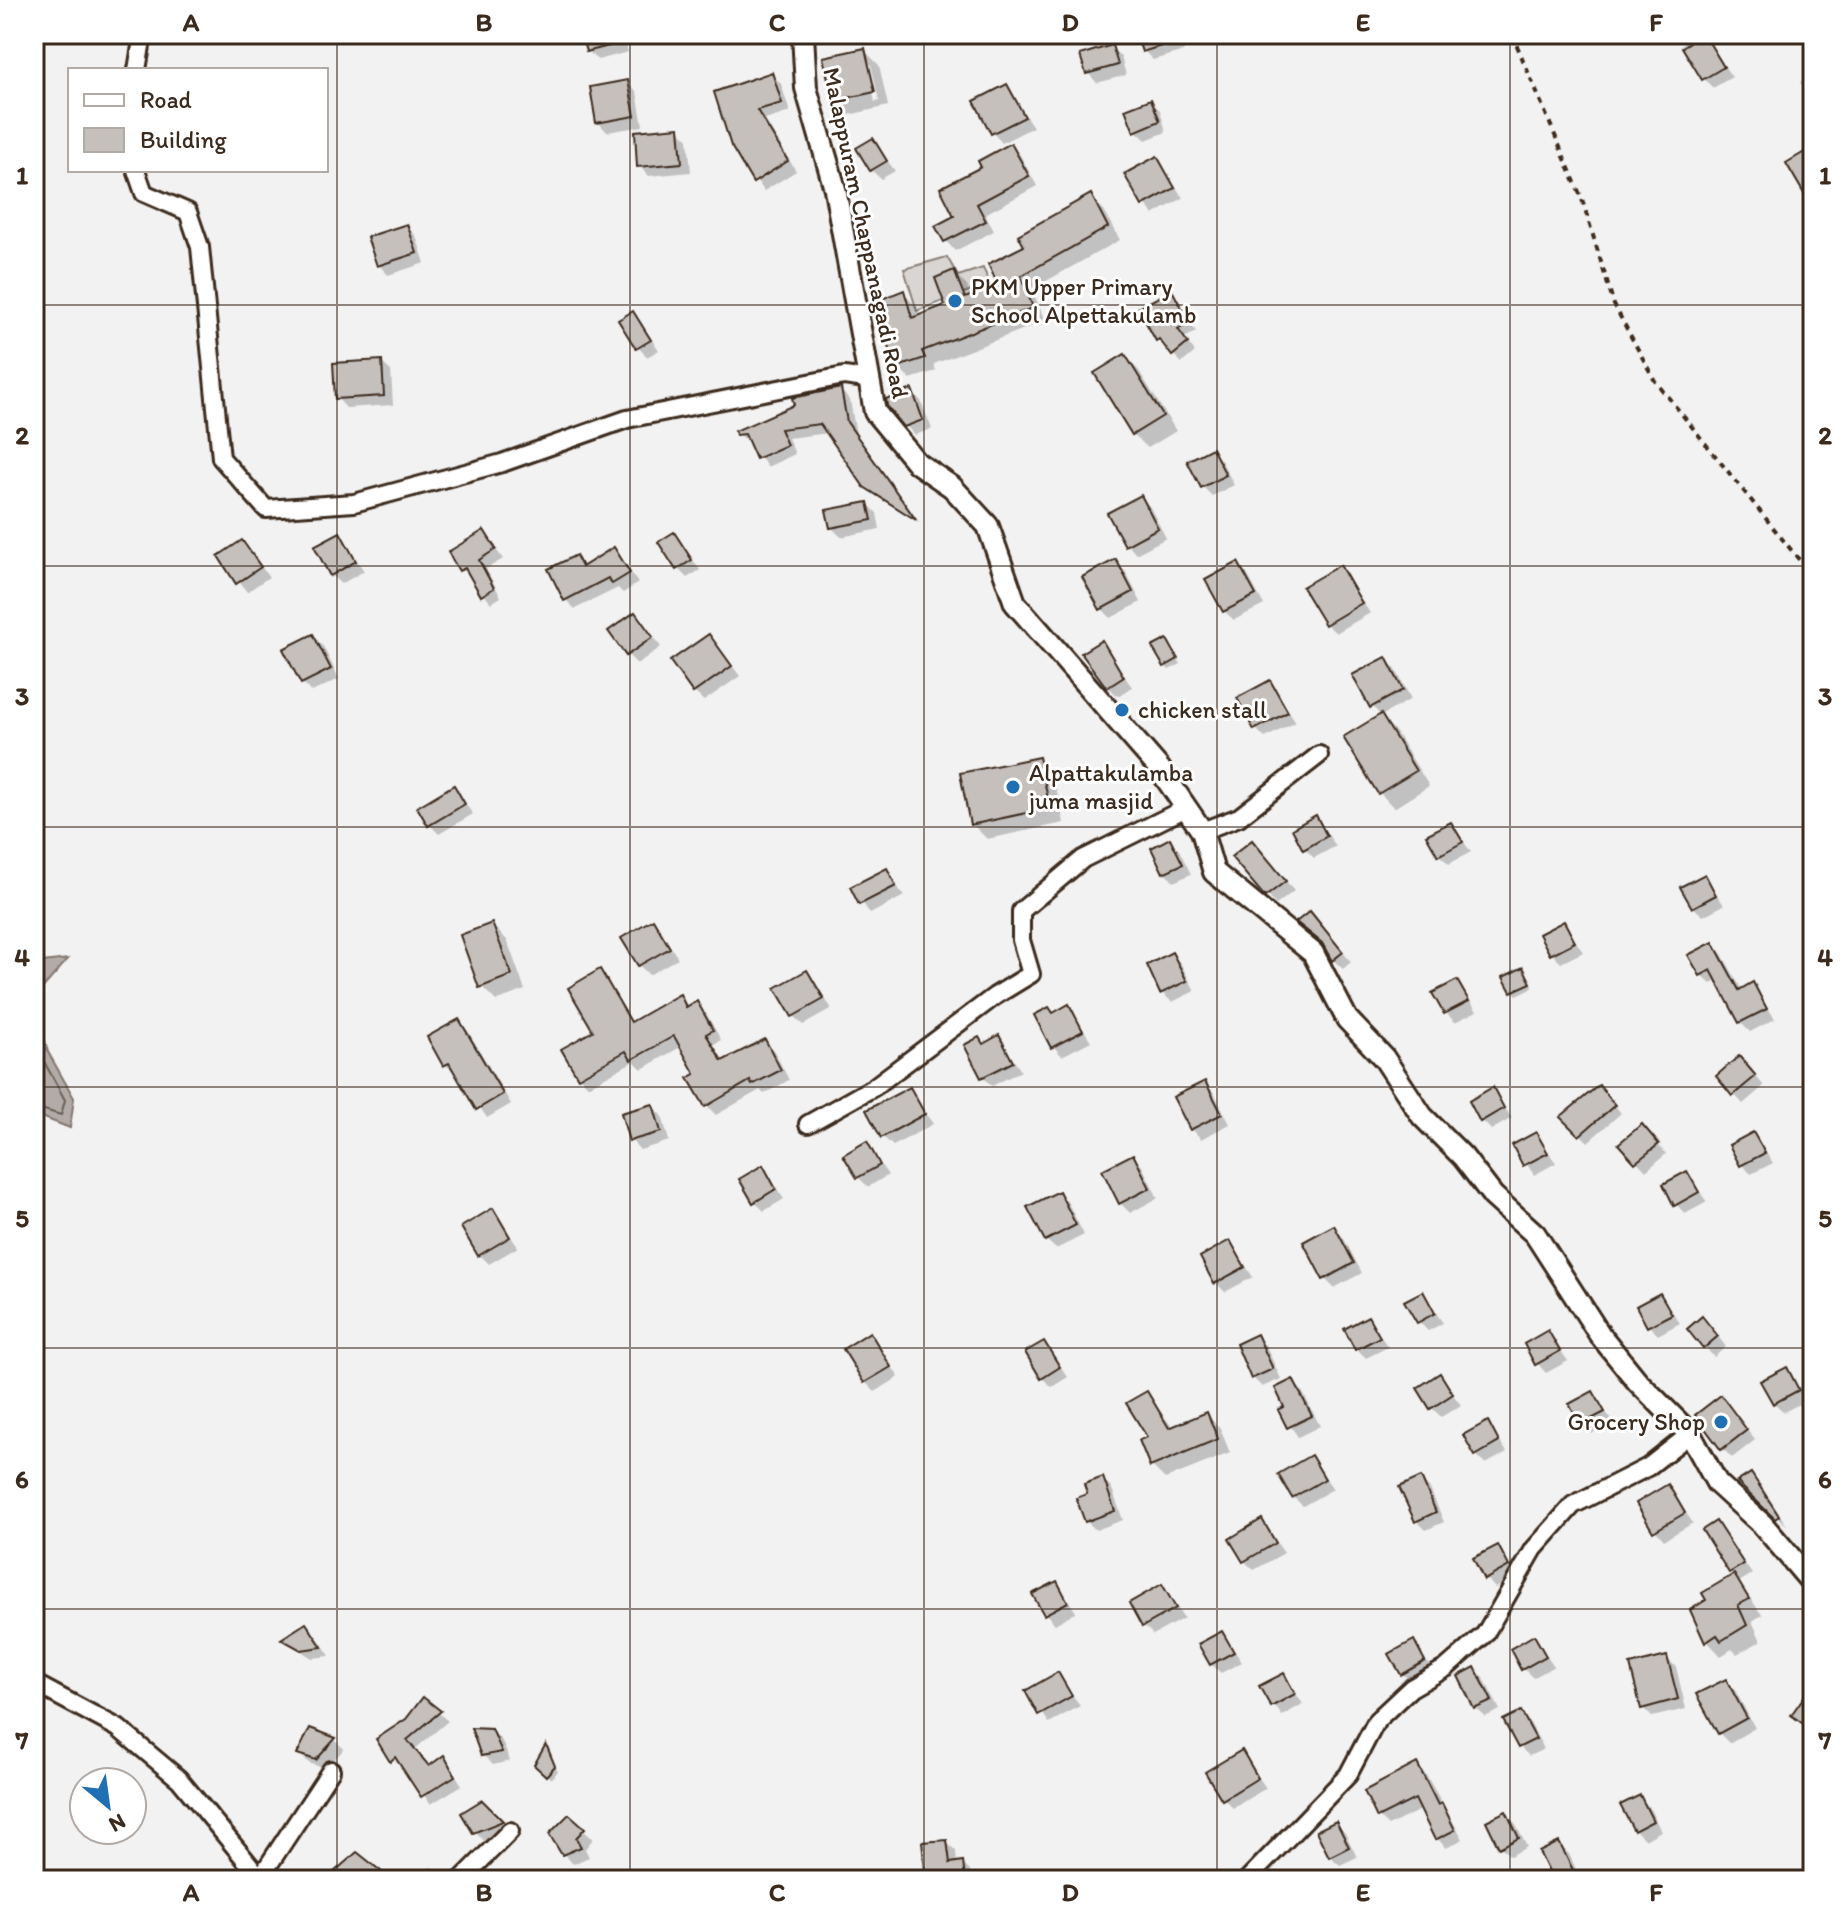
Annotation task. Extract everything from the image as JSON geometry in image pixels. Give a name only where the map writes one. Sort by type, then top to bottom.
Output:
[{"type":"street","points":[[137,68],[143,34]]},
{"type":"street","name":"Malappuram Chappanagadi Road","points":[[803,34],[806,88],[835,189],[866,379],[875,412],[917,463],[952,487],[988,526],[1015,603],[1107,706],[1186,808],[1202,831],[1214,872],[1313,953],[1347,1019],[1384,1058],[1422,1116],[1463,1157],[1493,1196],[1535,1234],[1600,1335],[1638,1382],[1690,1434],[1717,1483],[1763,1525],[1813,1584]]},
{"type":"street","points":[[137,172],[144,193],[188,212],[200,247],[221,458],[266,509],[354,503],[502,463],[627,419],[844,376],[866,379]]},
{"type":"street","points":[[1202,831],[1239,817],[1319,755]]},
{"type":"street","points":[[808,1124],[874,1087],[995,996],[1031,974],[1021,940],[1021,911],[1083,859],[1186,808]]},
{"type":"street","points":[[1247,1880],[1348,1775],[1377,1720],[1411,1688],[1446,1668],[1485,1634],[1534,1549],[1573,1505],[1648,1467],[1690,1434]]},
{"type":"street","points":[[34,1683],[118,1728],[179,1779],[261,1879],[331,1770]]},
{"type":"street","points":[[461,1880],[510,1831]]},
{"type":"path","points":[[1512,34],[1582,199],[1614,305],[1655,381],[1813,577]]},
{"type":"shaded area","points":[[947,257],[958,276],[983,268],[990,283],[917,311],[904,269]]},
{"type":"water","points":[[68,959],[34,998],[34,963]]},
{"type":"water","points":[[34,1001],[48,1052],[74,1098],[70,1128],[34,1114]]},
{"type":"building","points":[[581,34],[632,34],[632,40],[586,52]]},
{"type":"building","points":[[1136,34],[1187,34],[1187,38],[1142,52]]},
{"type":"building","points":[[1704,34],[1724,67],[1702,80],[1682,47]]},
{"type":"building","points":[[1112,45],[1118,65],[1086,74],[1080,55]]},
{"type":"building","points":[[865,48],[875,92],[833,101],[823,57]]},
{"type":"building","points":[[772,72],[782,103],[757,110],[788,161],[753,183],[731,146],[714,92]]},
{"type":"building","points":[[628,80],[635,116],[596,123],[590,87]]},
{"type":"building","points":[[1007,84],[1025,117],[991,134],[974,101]]},
{"type":"building","points":[[1151,99],[1160,121],[1134,132],[1125,109]]},
{"type":"building","points":[[679,127],[682,163],[637,167],[635,131]]},
{"type":"building","points":[[873,138],[887,161],[870,171],[856,148]]},
{"type":"building","points":[[1011,143],[1029,176],[977,204],[986,221],[944,242],[935,226],[954,216],[940,188],[981,167],[978,161]]},
{"type":"building","points":[[1813,147],[1813,209],[1786,163]]},
{"type":"building","points":[[1157,156],[1175,188],[1142,206],[1124,174]]},
{"type":"building","points":[[1091,194],[1108,227],[1021,276],[1033,308],[922,351],[925,358],[895,368],[874,302],[904,290],[912,318],[945,305],[935,278],[954,270],[965,298],[998,285],[988,264],[1024,246],[1018,235]]},
{"type":"building","points":[[407,224],[417,253],[377,266],[367,237]]},
{"type":"building","points":[[1172,290],[1189,322],[1178,329],[1188,343],[1172,356],[1159,339],[1156,341],[1138,308]]},
{"type":"building","points":[[633,311],[651,340],[636,349],[618,320]]},
{"type":"building","points":[[1125,354],[1163,416],[1132,435],[1094,373]]},
{"type":"building","points":[[382,360],[384,396],[335,399],[333,363]]},
{"type":"building","points":[[841,388],[847,422],[916,520],[864,487],[820,424],[780,429],[787,445],[756,459],[745,434],[736,435],[735,431],[794,405],[792,398]]},
{"type":"building","points":[[912,389],[923,420],[904,427],[887,406],[886,399]]},
{"type":"building","points":[[1212,448],[1226,475],[1201,488],[1187,461]]},
{"type":"building","points":[[1141,495],[1158,528],[1125,546],[1107,513]]},
{"type":"building","points":[[868,502],[872,520],[830,528],[826,510]]},
{"type":"building","points":[[484,530],[496,549],[479,560],[494,588],[481,596],[465,568],[459,571],[448,552]]},
{"type":"building","points":[[340,532],[356,561],[330,576],[314,546]]},
{"type":"building","points":[[674,532],[692,560],[676,570],[658,542]]},
{"type":"building","points":[[242,540],[261,567],[236,584],[218,556]]},
{"type":"building","points":[[614,547],[630,573],[612,584],[608,578],[564,601],[548,569],[576,555],[582,567]]},
{"type":"building","points":[[1116,559],[1133,592],[1100,610],[1082,577]]},
{"type":"building","points":[[1238,562],[1256,595],[1223,612],[1205,580]]},
{"type":"building","points":[[1340,565],[1362,603],[1325,625],[1302,587]]},
{"type":"building","points":[[635,612],[653,637],[626,656],[608,631]]},
{"type":"building","points":[[313,634],[331,669],[301,684],[283,649]]},
{"type":"building","points":[[709,634],[732,666],[693,693],[670,661]]},
{"type":"building","points":[[1167,639],[1178,659],[1164,667],[1152,647]]},
{"type":"building","points":[[1102,640],[1124,677],[1107,688],[1081,653]]},
{"type":"building","points":[[1386,657],[1403,690],[1370,708],[1352,675]]},
{"type":"building","points":[[1270,680],[1288,712],[1254,730],[1237,698]]},
{"type":"building","points":[[1381,714],[1416,771],[1378,794],[1343,737]]},
{"type":"building","points":[[1039,757],[1050,808],[970,825],[960,773]]},
{"type":"building","points":[[454,785],[465,804],[428,826],[417,807]]},
{"type":"building","points":[[1316,815],[1327,836],[1303,850],[1292,829]]},
{"type":"building","points":[[1451,822],[1463,842],[1438,856],[1426,835]]},
{"type":"building","points":[[1170,838],[1183,864],[1163,873],[1151,848]]},
{"type":"building","points":[[1252,840],[1286,881],[1265,897],[1231,857]]},
{"type":"building","points":[[887,868],[896,886],[859,905],[850,887]]},
{"type":"building","points":[[1705,874],[1716,895],[1692,908],[1680,887]]},
{"type":"building","points":[[1310,911],[1343,952],[1332,961],[1322,943],[1296,922]]},
{"type":"building","points":[[653,919],[670,948],[638,966],[621,938]]},
{"type":"building","points":[[1564,921],[1575,942],[1550,955],[1539,934]]},
{"type":"building","points":[[492,923],[512,975],[479,988],[460,935]]},
{"type":"building","points":[[1713,942],[1739,990],[1753,982],[1767,1009],[1739,1023],[1711,970],[1700,976],[1688,955]]},
{"type":"building","points":[[1172,952],[1187,981],[1160,994],[1147,965]]},
{"type":"building","points":[[1523,967],[1531,983],[1511,992],[1503,977]]},
{"type":"building","points":[[600,969],[631,1022],[680,994],[686,1007],[697,1001],[713,1030],[706,1034],[722,1061],[765,1039],[781,1070],[752,1085],[750,1081],[705,1107],[688,1078],[695,1074],[674,1036],[631,1060],[626,1051],[578,1078],[561,1049],[593,1031],[568,988]]},
{"type":"building","points":[[807,970],[824,999],[792,1017],[775,988]]},
{"type":"building","points":[[1457,980],[1469,1001],[1444,1014],[1432,993]]},
{"type":"building","points":[[1069,1004],[1083,1031],[1051,1048],[1034,1015],[1049,1007],[1053,1013]]},
{"type":"building","points":[[459,1019],[503,1094],[476,1110],[449,1063],[443,1066],[427,1037]]},
{"type":"building","points":[[999,1035],[1013,1062],[981,1078],[964,1045],[979,1037],[983,1044]]},
{"type":"building","points":[[1739,1056],[1756,1076],[1732,1096],[1716,1076]]},
{"type":"building","points":[[1205,1081],[1222,1114],[1190,1130],[1173,1097]]},
{"type":"building","points":[[1599,1085],[1615,1105],[1579,1136],[1560,1117]]},
{"type":"building","points":[[910,1087],[925,1114],[881,1138],[866,1110]]},
{"type":"building","points":[[1493,1087],[1504,1108],[1480,1122],[1469,1101]]},
{"type":"building","points":[[653,1104],[661,1132],[629,1141],[621,1113]]},
{"type":"building","points":[[1642,1124],[1659,1144],[1635,1163],[1618,1144]]},
{"type":"building","points":[[1536,1132],[1548,1153],[1523,1166],[1512,1145]]},
{"type":"building","points":[[1753,1132],[1765,1153],[1740,1166],[1729,1145]]},
{"type":"building","points":[[867,1141],[880,1165],[857,1178],[843,1155]]},
{"type":"building","points":[[1133,1154],[1150,1188],[1119,1204],[1102,1170]]},
{"type":"building","points":[[763,1165],[776,1189],[753,1203],[739,1179]]},
{"type":"building","points":[[1687,1171],[1699,1192],[1674,1206],[1663,1184]]},
{"type":"building","points":[[1059,1191],[1076,1225],[1045,1241],[1027,1207]]},
{"type":"building","points":[[493,1208],[510,1237],[478,1256],[461,1227]]},
{"type":"building","points":[[1334,1225],[1354,1263],[1323,1280],[1303,1242]]},
{"type":"building","points":[[1230,1240],[1245,1267],[1214,1284],[1200,1257]]},
{"type":"building","points":[[1423,1291],[1435,1313],[1417,1323],[1404,1301]]},
{"type":"building","points":[[1660,1293],[1672,1314],[1647,1327],[1636,1306]]},
{"type":"building","points":[[1368,1316],[1380,1337],[1355,1350],[1344,1329]]},
{"type":"building","points":[[1702,1316],[1718,1336],[1703,1349],[1687,1329]]},
{"type":"building","points":[[1548,1330],[1560,1351],[1535,1365],[1524,1344]]},
{"type":"building","points":[[870,1332],[891,1367],[864,1383],[843,1349]]},
{"type":"building","points":[[1257,1334],[1273,1369],[1251,1379],[1236,1344]]},
{"type":"building","points":[[1044,1341],[1060,1367],[1041,1379],[1025,1352]]},
{"type":"building","points":[[1787,1367],[1799,1390],[1773,1404],[1760,1381]]},
{"type":"building","points":[[1440,1373],[1453,1394],[1430,1409],[1417,1388]]},
{"type":"building","points":[[1293,1379],[1312,1416],[1287,1428],[1278,1410],[1284,1407],[1275,1388]]},
{"type":"building","points":[[1147,1391],[1169,1428],[1207,1412],[1218,1439],[1150,1467],[1139,1440],[1147,1437],[1126,1403]]},
{"type":"building","points":[[1593,1391],[1605,1412],[1580,1425],[1569,1404]]},
{"type":"building","name":"Grocery Shop","points":[[1721,1395],[1747,1430],[1721,1450],[1695,1415]]},
{"type":"building","points":[[1488,1421],[1499,1442],[1475,1456],[1463,1435]]},
{"type":"building","points":[[1311,1455],[1325,1479],[1292,1498],[1278,1474]]},
{"type":"building","points":[[1751,1473],[1779,1516],[1775,1519],[1737,1482]]},
{"type":"building","points":[[1103,1477],[1115,1511],[1085,1522],[1076,1498],[1087,1494],[1084,1484]]},
{"type":"building","points":[[1421,1477],[1436,1512],[1415,1522],[1399,1487]]},
{"type":"building","points":[[1668,1484],[1685,1513],[1653,1532],[1636,1503]]},
{"type":"building","points":[[1262,1519],[1276,1543],[1243,1562],[1229,1539]]},
{"type":"building","points":[[1716,1521],[1744,1564],[1729,1573],[1702,1530]]},
{"type":"building","points":[[1498,1545],[1509,1566],[1484,1580],[1473,1558]]},
{"type":"building","points":[[1734,1574],[1749,1599],[1738,1605],[1747,1625],[1721,1641],[1717,1635],[1705,1643],[1690,1610],[1706,1600],[1702,1593]]},
{"type":"building","points":[[1057,1581],[1068,1602],[1044,1615],[1032,1594]]},
{"type":"building","points":[[1162,1584],[1176,1608],[1142,1627],[1129,1603]]},
{"type":"building","points":[[306,1623],[322,1647],[301,1650],[281,1639]]},
{"type":"building","points":[[1222,1631],[1234,1652],[1210,1665],[1198,1644]]},
{"type":"building","points":[[1534,1635],[1546,1656],[1521,1670],[1510,1649]]},
{"type":"building","points":[[1414,1640],[1425,1661],[1401,1675],[1389,1654]]},
{"type":"building","points":[[1667,1656],[1678,1699],[1641,1709],[1630,1665]]},
{"type":"building","points":[[1475,1667],[1492,1701],[1474,1709],[1458,1676]]},
{"type":"building","points":[[1058,1672],[1072,1696],[1038,1715],[1025,1691]]},
{"type":"building","points":[[1284,1673],[1295,1694],[1271,1707],[1259,1686]]},
{"type":"building","points":[[1726,1679],[1747,1718],[1718,1734],[1696,1694]]},
{"type":"building","points":[[1813,1684],[1813,1731],[1791,1715]]},
{"type":"building","points":[[423,1697],[441,1711],[407,1740],[429,1766],[444,1755],[455,1776],[421,1797],[395,1757],[390,1762],[376,1739],[406,1719]]},
{"type":"building","points":[[1521,1711],[1536,1739],[1518,1748],[1503,1720]]},
{"type":"building","points":[[310,1728],[336,1738],[316,1760],[297,1754]]},
{"type":"building","points":[[471,1728],[492,1729],[502,1752],[481,1756]]},
{"type":"building","points":[[546,1744],[555,1766],[546,1776],[534,1765]]},
{"type":"building","points":[[1242,1750],[1258,1778],[1222,1800],[1205,1772]]},
{"type":"building","points":[[1417,1763],[1438,1805],[1442,1803],[1455,1830],[1435,1840],[1415,1799],[1377,1818],[1364,1791]]},
{"type":"building","points":[[1640,1795],[1653,1821],[1634,1831],[1620,1805]]},
{"type":"building","points":[[482,1800],[503,1821],[473,1833],[461,1813]]},
{"type":"building","points":[[1506,1811],[1519,1838],[1499,1848],[1486,1821]]},
{"type":"building","points":[[569,1814],[585,1828],[576,1838],[581,1847],[562,1855],[549,1834]]},
{"type":"building","points":[[1336,1821],[1349,1847],[1329,1857],[1316,1831]]},
{"type":"building","points":[[947,1840],[950,1863],[963,1861],[965,1880],[926,1880],[922,1842]]},
{"type":"building","points":[[1559,1842],[1578,1880],[1553,1880],[1539,1852]]},
{"type":"building","points":[[357,1852],[392,1880],[344,1880],[334,1872]]},
{"type":"place","name":"PKM Upper Primary School Alpettakulamb","points":[[955,301]]},
{"type":"place","name":"chicken stall","points":[[1122,710]]},
{"type":"place","name":"Alpattakulamba juma masjid","points":[[1013,787]]},
{"type":"place","name":"Grocery Shop","points":[[1721,1422]]}]
